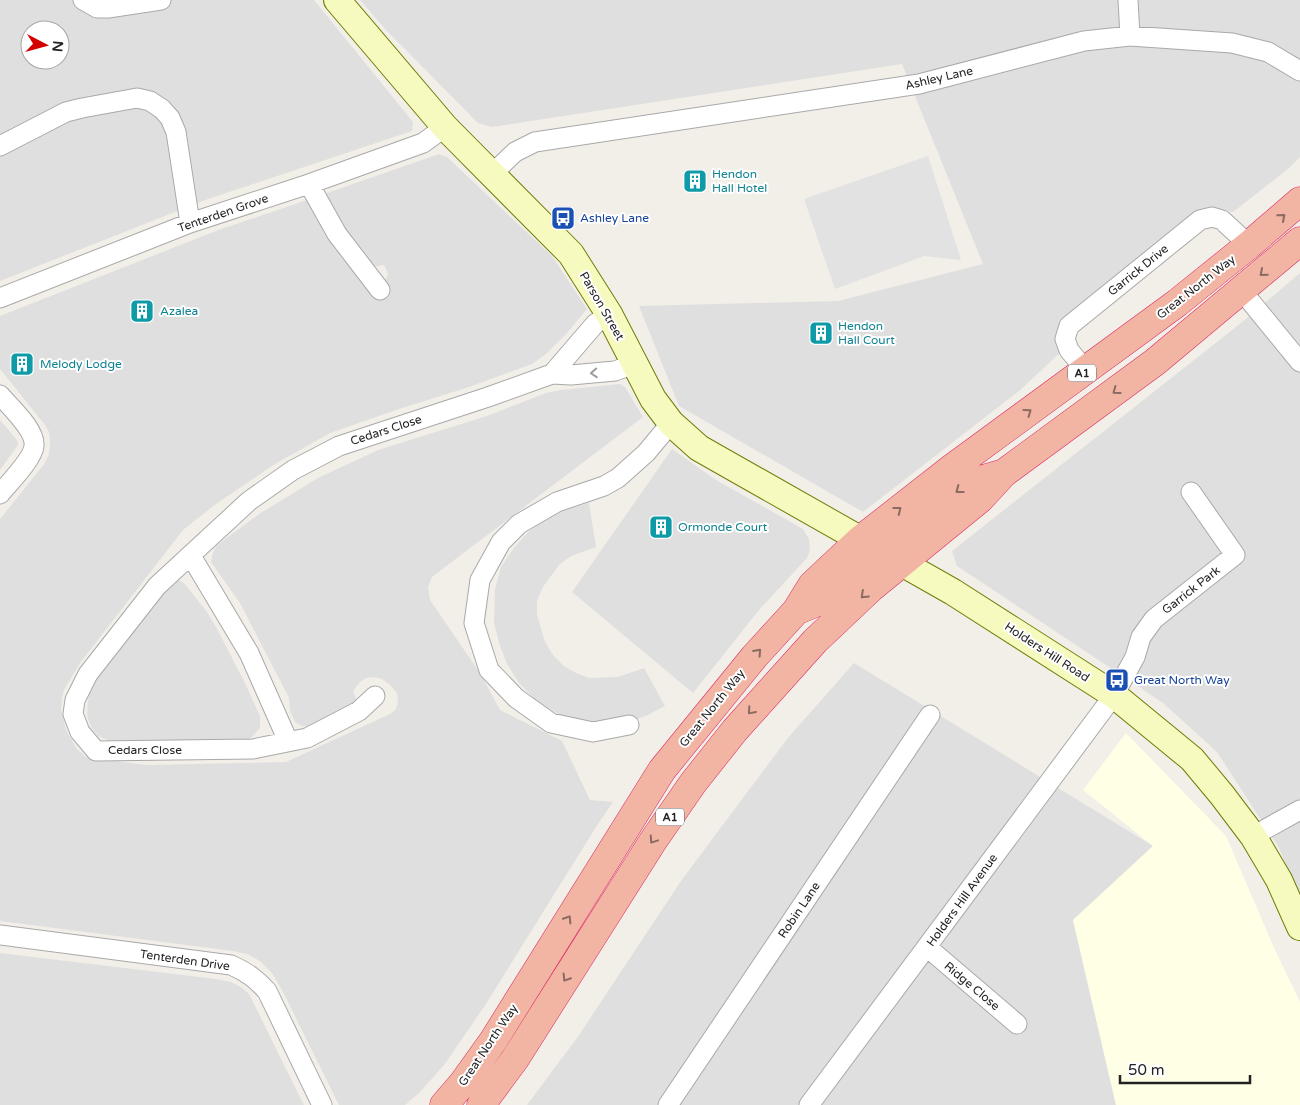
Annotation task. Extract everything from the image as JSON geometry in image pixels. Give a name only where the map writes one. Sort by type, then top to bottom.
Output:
[{"type":"highway","name":"Great North Way","points":[[481,1105],[516,1060],[652,841],[693,783],[754,708],[815,641],[872,588],[881,551],[952,468],[1177,303],[1300,201]]},
{"type":"highway","name":"Great North Way","points":[[444,1105],[463,1083],[493,1041],[662,770],[754,657],[796,611],[812,585],[980,499],[1004,473],[1155,362],[1300,241]]},
{"type":"main road","name":"Parson Street","points":[[337,0],[445,127],[571,254],[609,314],[653,399],[670,423],[699,448],[881,551]]},
{"type":"main road","name":"Holders Hill Road","points":[[881,551],[953,592],[1114,695],[1192,759],[1253,836],[1278,880],[1300,928]]},
{"type":"street","points":[[83,0],[98,8],[161,0]]},
{"type":"street","points":[[1128,0],[1130,36]]},
{"type":"street","name":"Ashley Lane","points":[[492,174],[515,152],[535,142],[920,84],[1084,41],[1130,36],[1232,43],[1268,52],[1300,71]]},
{"type":"street","points":[[0,146],[66,112],[137,98],[150,101],[166,114],[176,132],[190,223]]},
{"type":"street","name":"Tenterden Grove","points":[[0,298],[190,223],[309,184],[423,143],[445,127]]},
{"type":"street","points":[[309,184],[337,234],[380,290]]},
{"type":"street","name":"Garrick Drive","points":[[1086,371],[1069,350],[1065,339],[1069,326],[1200,220],[1212,217],[1222,220],[1249,245]]},
{"type":"street","points":[[1242,291],[1300,362]]},
{"type":"street","name":"Cedars Close","points":[[552,374],[595,324],[609,314]]},
{"type":"street","name":"Cedars Close","points":[[375,696],[359,711],[307,738],[253,749],[96,751],[80,732],[73,714],[75,700],[88,674],[157,586],[248,501],[292,470],[339,446],[552,374],[571,375],[616,371],[634,364]]},
{"type":"street","points":[[0,395],[34,436],[35,448],[28,460],[0,494]]},
{"type":"street","points":[[630,725],[593,732],[550,723],[516,698],[489,670],[474,623],[480,580],[501,542],[518,524],[557,502],[604,486],[618,478],[646,453],[670,423]]},
{"type":"street","name":"Garrick Park","points":[[1114,695],[1136,657],[1141,637],[1154,618],[1235,555],[1191,492]]},
{"type":"street","points":[[191,556],[249,653],[288,741]]},
{"type":"street","name":"Holders Hill Avenue","points":[[809,1105],[1114,695]]},
{"type":"street","name":"Robin Lane","points":[[668,1105],[930,715]]},
{"type":"street","points":[[1253,836],[1300,810]]},
{"type":"street","name":"Tenterden Drive","points":[[0,934],[231,965],[246,971],[258,980],[267,992],[322,1105]]},
{"type":"street","name":"Ridge Close","points":[[927,947],[1017,1024]]},
{"type":"shaded area","points":[[0,0],[314,0],[413,122],[412,131],[208,199],[0,281]]},
{"type":"shaded area","points":[[360,0],[1300,0],[1300,157],[1288,169],[1233,212],[1215,208],[1196,213],[1061,321],[1058,332],[1062,351],[1019,391],[863,512],[679,406],[639,306],[838,301],[983,264],[902,64],[492,127],[478,123],[387,31]]},
{"type":"shaded area","points":[[439,154],[447,157],[552,256],[587,309],[546,354],[532,364],[330,433],[275,464],[216,504],[183,530],[80,663],[64,690],[62,698],[61,709],[66,730],[77,749],[86,757],[146,765],[286,762],[392,713],[396,709],[398,702],[397,693],[382,679],[374,677],[366,678],[360,682],[353,691],[358,703],[309,727],[295,722],[290,711],[289,698],[240,603],[211,562],[216,546],[259,514],[318,478],[378,450],[487,416],[546,393],[620,384],[625,387],[643,417],[432,577],[428,587],[430,600],[480,673],[500,710],[562,741],[590,800],[613,802],[484,1007],[444,1065],[419,1093],[405,1105],[339,1105],[282,990],[272,973],[260,961],[247,954],[233,951],[0,921],[0,519],[45,463],[49,454],[50,442],[49,432],[45,425],[0,369],[0,316],[221,229],[310,199],[384,283],[388,274],[384,265],[372,267],[326,204],[327,193]]},
{"type":"shaded area","points":[[928,156],[961,260],[924,256],[835,289],[804,199]]},
{"type":"shaded area","points":[[1300,273],[1300,896],[1278,846],[1217,752],[1163,703],[957,566],[952,551],[1246,319]]},
{"type":"shaded area","points":[[0,420],[17,440],[18,445],[0,470]]},
{"type":"shaded area","points":[[672,449],[716,480],[803,529],[809,539],[810,550],[807,558],[759,610],[693,693],[572,592]]},
{"type":"shaded area","points":[[589,503],[596,547],[571,556],[559,565],[543,587],[537,601],[537,615],[545,642],[553,655],[564,666],[576,673],[589,678],[618,677],[644,668],[665,706],[646,716],[624,723],[580,722],[560,715],[537,701],[519,683],[507,664],[494,623],[495,589],[501,567],[514,548],[529,531],[548,518],[568,509]]},
{"type":"shaded area","points":[[179,580],[185,584],[207,612],[217,629],[260,716],[260,728],[251,738],[241,741],[159,743],[110,741],[98,736],[91,727],[87,715],[88,699],[93,684],[166,587],[173,581]]},
{"type":"shaded area","points":[[854,663],[1153,846],[1073,920],[1116,1105],[527,1105],[577,1038],[681,881],[787,739]]},
{"type":"shaded area","points":[[1126,733],[1226,836],[1275,950],[1300,1002],[1300,1105],[1116,1105],[1073,920],[1153,846],[1083,790]]},
{"type":"shaded area","points":[[0,953],[216,979],[231,982],[241,987],[249,994],[304,1105],[0,1105]]},
{"type":"place","name":"Hendon Hall Hotel","points":[[695,181]]},
{"type":"place","name":"Ashley Lane","points":[[563,218]]},
{"type":"place","name":"Azalea","points":[[142,311]]},
{"type":"place","name":"Hendon Hall Court","points":[[821,333]]},
{"type":"place","name":"Melody Lodge","points":[[22,364]]},
{"type":"place","name":"Ormonde Court","points":[[661,527]]},
{"type":"place","name":"Great North Way","points":[[1117,680]]}]
